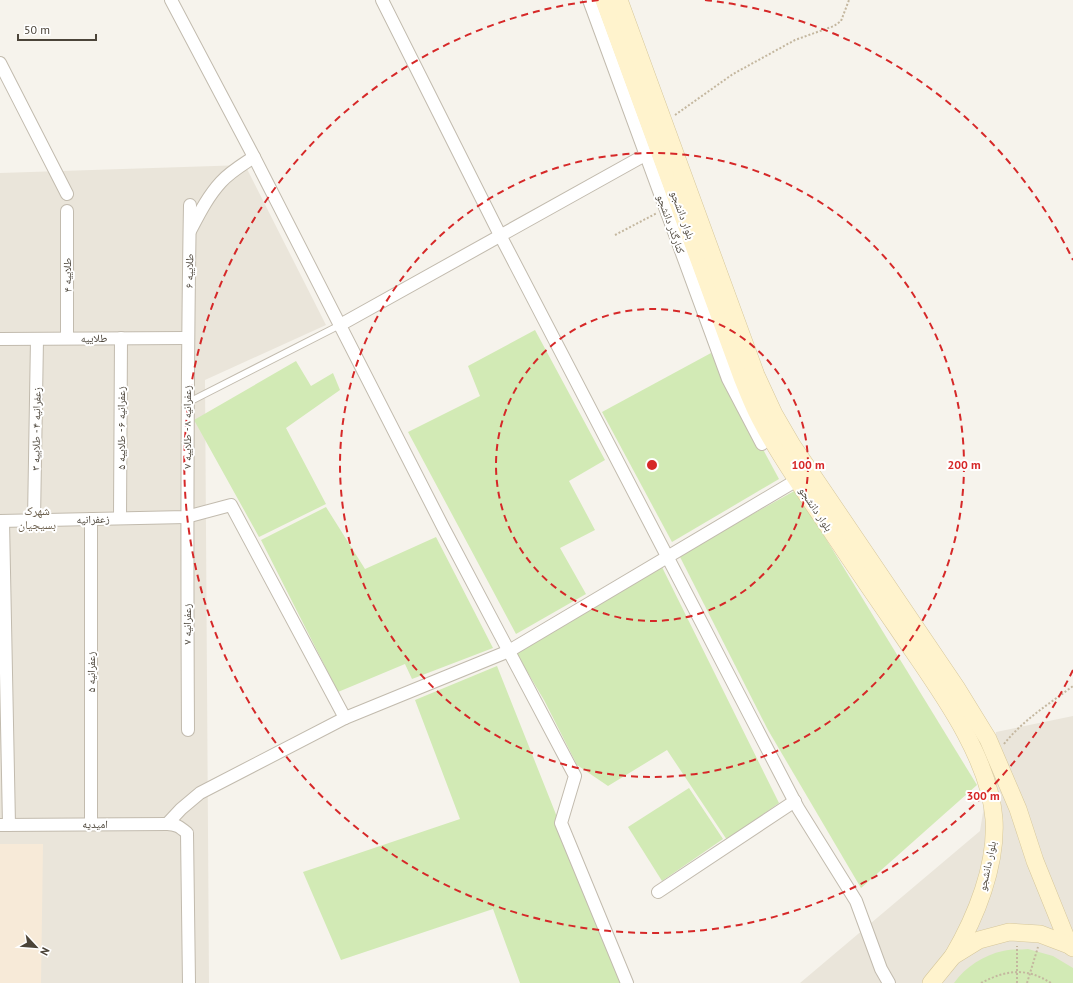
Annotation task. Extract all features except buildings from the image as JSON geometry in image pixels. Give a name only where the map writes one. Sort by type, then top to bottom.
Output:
[{"type":"main road","name":"بلوار دانشجو","points":[[604,0],[742,377],[761,421],[797,480],[943,696],[968,739],[986,777],[994,818],[993,845],[983,889],[965,935],[953,956]]},
{"type":"main road","name":"بلوار دانشجو","points":[[620,0],[756,375],[774,414],[817,483],[956,687],[988,739],[1018,809],[1035,860],[1071,947]]},
{"type":"main road","points":[[931,982],[953,956],[979,940],[1009,932],[1040,934],[1071,947]]},
{"type":"street","points":[[171,0],[254,157],[440,520],[575,776],[561,823],[627,983]]},
{"type":"street","points":[[382,0],[500,235],[795,801],[856,900],[881,969],[889,983]]},
{"type":"street","name":"کنارگذر دانشجو","points":[[589,0],[728,379],[762,444]]},
{"type":"street","points":[[0,63],[67,194]]},
{"type":"street","points":[[340,325],[645,154]]},
{"type":"street","points":[[190,231],[209,198],[220,183],[233,171],[254,157]]},
{"type":"street","name":"طلاییه ۶","points":[[187,338],[190,205]]},
{"type":"street","name":"طلاییه ۴","points":[[67,211],[67,338]]},
{"type":"street","name":"زعفرانیه ۴ - طلاییه ۳","points":[[34,520],[37,338]]},
{"type":"street","name":"زعفرانیه ۶ - طلاییه ۵","points":[[120,518],[121,338]]},
{"type":"street","name":"طلاییه","points":[[0,339],[187,338]]},
{"type":"street","name":"زعفرانیه ۸ - طلاییه ۷","points":[[186,517],[187,338]]},
{"type":"street","points":[[167,824],[181,809],[200,793],[345,718],[509,651],[797,480]]},
{"type":"street","name":"زعفرانیه","points":[[1,521],[186,517],[231,505],[345,718]]},
{"type":"street","name":"زعفرانیه ۷","points":[[186,517],[188,730]]},
{"type":"street","name":"زعفرانیه ۵","points":[[91,520],[91,824]]},
{"type":"street","points":[[1,521],[4,825]]},
{"type":"street","points":[[658,892],[795,801]]},
{"type":"street","name":"امیدیه","points":[[4,825],[167,824],[179,826],[187,833],[189,983]]},
{"type":"lane","points":[[187,403],[340,325]]},
{"type":"path","points":[[664,122],[685,109],[733,74],[795,40],[834,26],[841,21],[850,0]]},
{"type":"path","points":[[615,235],[665,209]]},
{"type":"path","points":[[996,756],[1013,733],[1030,717],[1073,686]]},
{"type":"path","points":[[1017,945],[1017,983]]},
{"type":"path","points":[[1011,946],[1024,946]]},
{"type":"path","points":[[1027,983],[1038,947],[1045,949]]},
{"type":"path","points":[[981,983],[997,975],[1018,972],[1030,974],[1051,983]]},
{"type":"shaded area","points":[[245,165],[326,325],[205,380],[209,983],[0,983],[0,173]]},
{"type":"shaded area","points":[[1073,716],[1073,983],[800,983],[980,831],[996,732]]},
{"type":"shaded area","points":[[0,844],[43,844],[41,983],[0,983]]},
{"type":"green space","points":[[535,330],[605,460],[569,481],[595,530],[560,548],[586,594],[516,634],[408,432],[480,396],[468,366]]},
{"type":"green space","points":[[711,353],[779,479],[672,542],[602,412]]},
{"type":"green space","points":[[296,361],[311,386],[333,373],[340,390],[286,428],[326,504],[259,537],[194,420]]},
{"type":"green space","points":[[796,490],[977,785],[861,888],[768,730],[679,555]]},
{"type":"green space","points":[[326,507],[365,569],[436,537],[493,648],[412,679],[405,664],[338,692],[261,540]]},
{"type":"green space","points":[[661,565],[779,803],[727,840],[667,750],[608,786],[577,765],[544,700],[516,653]]},
{"type":"green space","points":[[497,666],[623,983],[520,983],[493,909],[341,960],[303,872],[460,819],[415,700]]},
{"type":"green space","points":[[689,788],[723,839],[662,881],[628,827]]},
{"type":"green space","points":[[1028,949],[1053,956],[1073,968],[1073,983],[954,983],[969,967],[989,955],[1006,950]]},
{"type":"district","name":"شهرک بسیجیان","points":[[37,517]]}]
